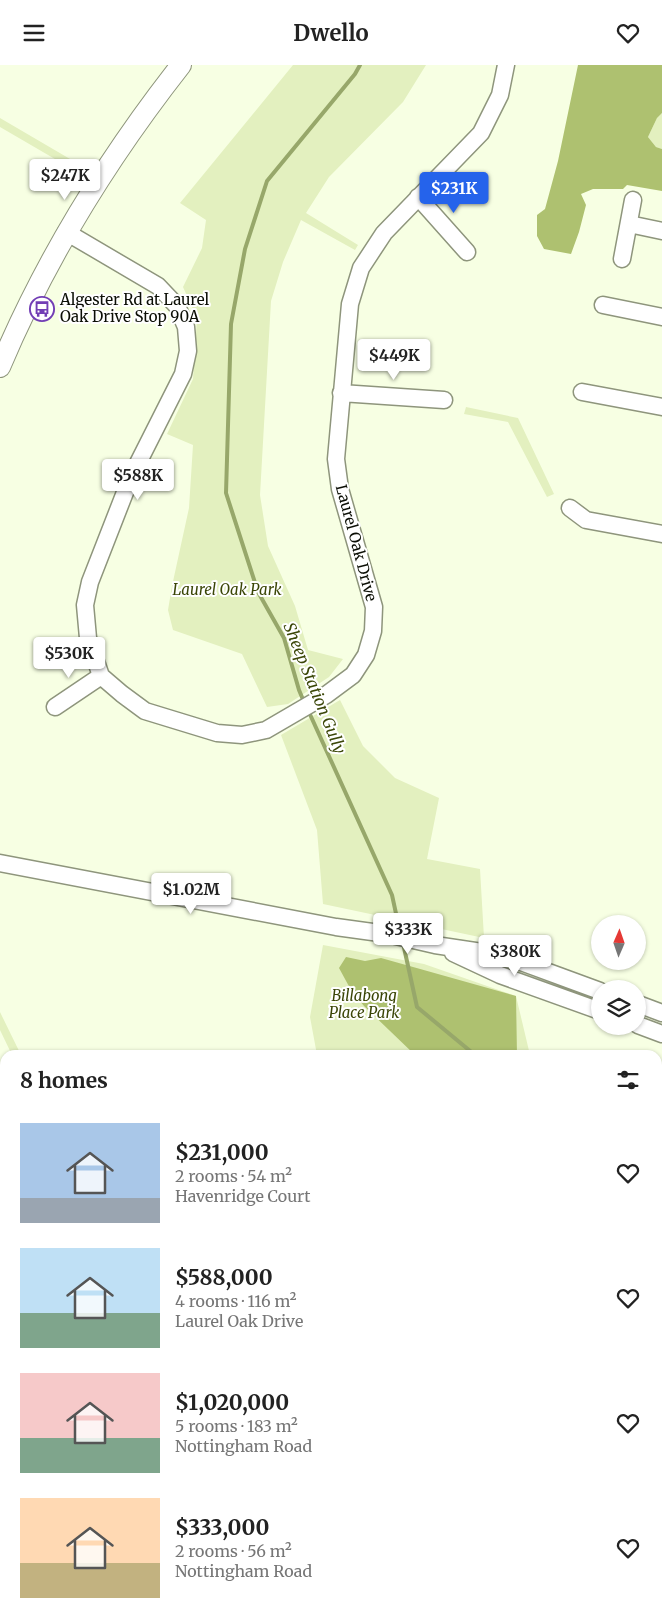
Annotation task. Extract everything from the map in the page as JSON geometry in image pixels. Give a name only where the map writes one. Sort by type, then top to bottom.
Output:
[{"type":"main road","points":[[0,367],[34,292],[66,232],[112,158],[181,65]]},
{"type":"street","name":"Laurel Oak Drive","points":[[101,676],[145,711],[217,733],[242,735],[266,730],[326,695],[353,675],[366,655],[373,631],[374,607],[340,489],[336,459],[350,304],[362,268],[384,233],[481,133],[500,95],[506,65]]},
{"type":"street","points":[[418,197],[468,253]]},
{"type":"street","points":[[622,259],[634,200]]},
{"type":"street","points":[[629,224],[662,231]]},
{"type":"street","points":[[56,707],[101,676],[88,638],[86,605],[90,582],[130,477],[183,374],[188,351],[186,327],[177,306],[158,286],[66,232]]},
{"type":"street","points":[[603,305],[662,317]]},
{"type":"street","points":[[582,392],[662,407]]},
{"type":"street","points":[[342,393],[444,400]]},
{"type":"street","points":[[570,508],[586,520],[662,534]]},
{"type":"street","points":[[0,863],[336,927],[387,934],[435,945],[502,955],[591,988]]},
{"type":"street","points":[[435,945],[500,975],[591,1008]]},
{"type":"street","points":[[646,1007],[662,1013]]},
{"type":"street","points":[[646,1028],[662,1034]]},
{"type":"green space","name":"Laurel Oak Park","points":[[293,65],[426,65],[403,102],[329,177],[306,213],[358,245],[355,250],[301,220],[283,262],[271,301],[260,495],[268,546],[295,606],[308,650],[343,659],[329,677],[288,704],[267,707],[242,654],[173,630],[168,610],[189,508],[193,445],[167,434],[193,379],[197,318],[183,287],[202,248],[206,220],[180,203]]},
{"type":"green space","points":[[578,65],[662,65],[662,113],[657,118],[648,137],[656,147],[662,149],[662,191],[627,185],[623,189],[593,189],[581,194],[586,205],[571,254],[544,249],[537,236],[537,215],[545,209],[558,161]]},
{"type":"green space","points":[[662,113],[662,149],[656,147],[648,137],[657,118]]},
{"type":"green space","points":[[0,118],[82,166],[79,173],[0,127]]},
{"type":"green space","points":[[466,407],[518,418],[554,494],[547,497],[508,422],[464,414]]},
{"type":"green space","points":[[340,700],[363,746],[395,778],[439,798],[427,859],[480,869],[484,938],[323,904],[317,830],[281,735]]},
{"type":"green space","name":"Billabong Place Park","points":[[323,945],[424,964],[516,996],[529,1050],[316,1050],[310,1017]]},
{"type":"green space","name":"Billabong Place Park","points":[[346,957],[365,961],[381,958],[516,996],[517,1050],[410,1050],[364,1006],[351,990],[339,968]]},
{"type":"green space","points":[[0,1012],[19,1050],[10,1050],[0,1030]]},
{"type":"waterway","name":"Sheep Station Gully","points":[[304,702],[284,638],[258,592],[226,493],[231,324],[245,249],[267,181],[355,74],[360,65]]},
{"type":"waterway","name":"Sheep Station Gully","points":[[308,710],[392,895],[400,932]]},
{"type":"waterway","name":"Sheep Station Gully","points":[[403,943],[417,1007],[469,1050]]},
{"type":"place","name":"Algester Rd at Laurel Oak Drive Stop 90A","points":[[42,309]]}]
